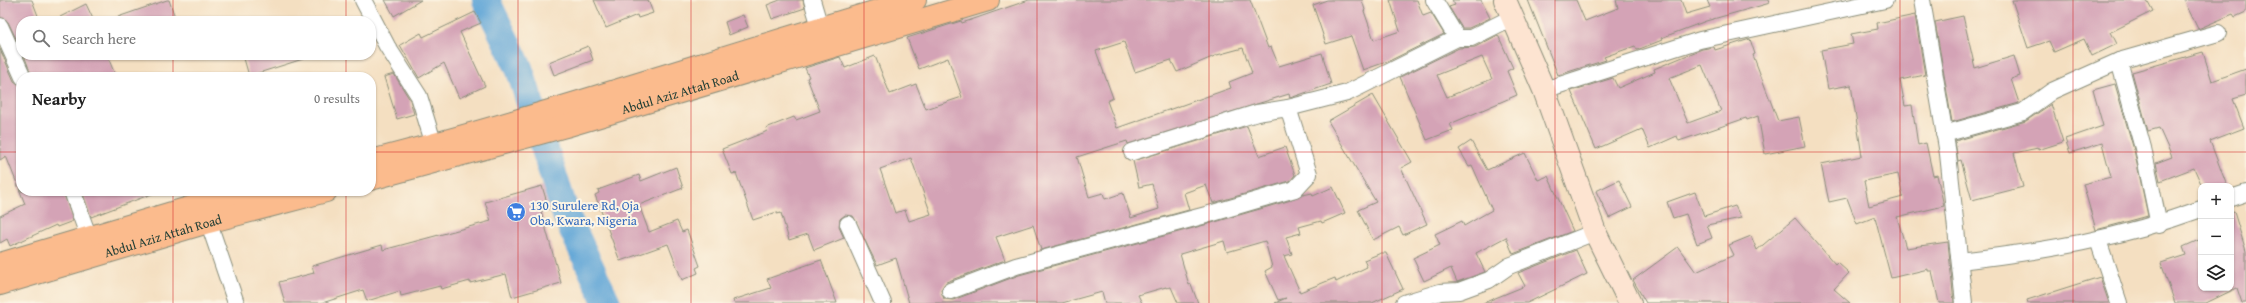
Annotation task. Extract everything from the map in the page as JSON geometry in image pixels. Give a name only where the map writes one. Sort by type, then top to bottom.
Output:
[{"type":"highway","name":"Abdul Aziz Attah Road","points":[[563,117],[820,27],[915,0]]},
{"type":"highway","name":"Abdul Aziz Attah Road","points":[[376,177],[516,130],[988,0]]},
{"type":"highway","name":"Abdul Aziz Attah Road","points":[[376,160],[434,145],[516,130]]},
{"type":"highway","name":"Abdul Aziz Attah Road","points":[[0,284],[205,213],[243,196]]},
{"type":"highway","name":"Abdul Aziz Attah Road","points":[[0,264],[89,238],[205,213],[298,196]]},
{"type":"street","points":[[362,0],[371,16]]},
{"type":"street","points":[[812,0],[820,27]]},
{"type":"street","points":[[1434,0],[1457,38]]},
{"type":"street","points":[[1544,90],[1700,40],[1885,0]]},
{"type":"street","points":[[1922,0],[1944,134],[1964,303]]},
{"type":"street","points":[[1132,152],[1257,113],[1288,108],[1347,93],[1457,38],[1471,38],[1509,8],[1544,90],[1595,232],[1630,303]]},
{"type":"street","points":[[0,26],[21,72]]},
{"type":"street","points":[[376,26],[419,96],[434,145]]},
{"type":"street","points":[[1944,134],[2023,112],[2052,91],[2119,61],[2218,33]]},
{"type":"street","points":[[2119,61],[2143,148],[2159,225]]},
{"type":"street","points":[[950,292],[1016,266],[1206,215],[1295,189],[1309,174],[1288,108]]},
{"type":"street","points":[[2234,197],[2246,193]]},
{"type":"street","points":[[74,196],[89,238]]},
{"type":"street","points":[[1960,261],[2046,250],[2098,240],[2159,225],[2198,210]]},
{"type":"street","points":[[205,213],[236,303]]},
{"type":"street","points":[[848,224],[883,303]]},
{"type":"street","points":[[1404,303],[1440,292],[1459,291],[1489,280],[1509,266],[1595,232]]},
{"type":"street","points":[[2098,240],[2119,303]]},
{"type":"building","points":[[0,0],[32,0],[38,16],[16,16],[16,39],[8,22],[0,17]]},
{"type":"building","points":[[169,0],[175,16],[121,16]]},
{"type":"building","points":[[385,0],[421,0],[394,16]]},
{"type":"building","points":[[594,0],[648,0],[653,13],[638,18],[637,15],[606,28]]},
{"type":"building","points":[[780,0],[803,0],[805,8],[772,19],[767,5]]},
{"type":"building","points":[[1029,0],[1250,0],[1268,48],[1271,47],[1279,66],[1322,53],[1331,84],[1290,98],[1289,94],[1128,144],[1127,141],[1077,157],[1089,197],[1103,193],[1105,199],[1123,193],[1131,218],[1159,209],[1152,184],[1139,187],[1133,161],[1247,126],[1259,156],[1285,147],[1295,175],[1290,181],[1213,203],[1206,185],[1184,193],[1189,210],[1041,250],[1033,225],[996,237],[1005,260],[946,282],[941,290],[944,299],[953,300],[1019,275],[1208,224],[1298,198],[1303,195],[1312,193],[1313,196],[1333,187],[1345,213],[1322,223],[1321,221],[1299,227],[1301,233],[1286,237],[1292,254],[1284,256],[1300,292],[1335,278],[1336,282],[1367,267],[1364,260],[1381,253],[1386,253],[1403,289],[1372,303],[1275,303],[1286,298],[1278,300],[1265,271],[1272,267],[1265,241],[1227,252],[1224,241],[1180,254],[1189,285],[1191,284],[1198,303],[1178,303],[1171,287],[1166,287],[1138,295],[1142,303],[1105,303],[1102,292],[1062,303],[909,303],[896,258],[877,265],[853,216],[845,215],[840,219],[839,227],[844,238],[814,250],[808,234],[789,240],[781,213],[777,214],[777,212],[753,220],[736,173],[732,174],[722,149],[763,133],[767,131],[766,128],[794,117],[796,120],[820,111],[807,78],[809,77],[805,68],[840,57],[845,68],[875,56],[890,94],[916,84],[926,109],[962,97],[948,58],[919,69],[907,38],[961,21],[962,23]],"holes":[[[1124,42],[1135,72],[1171,60],[1177,72],[1217,55],[1243,48],[1252,73],[1229,82],[1231,88],[1117,128],[1107,101],[1113,98],[1096,51]],[[911,158],[931,214],[909,221],[905,210],[895,213],[880,169]]]},
{"type":"building","points":[[1327,0],[1362,0],[1364,11],[1374,40],[1400,31],[1390,0],[1417,0],[1423,16],[1431,13],[1444,34],[1389,61],[1363,70],[1351,36],[1326,44],[1313,5]]},
{"type":"building","points":[[1452,0],[1481,0],[1490,18],[1469,28],[1462,28],[1449,7],[1455,5]]},
{"type":"building","points":[[1528,0],[1576,0],[1585,21],[1618,8],[1616,0],[1681,0],[1686,14],[1710,7],[1707,0],[1769,0],[1770,3],[1706,21],[1661,38],[1662,40],[1637,50],[1635,46],[1604,57],[1606,60],[1558,75]]},
{"type":"building","points":[[2012,0],[2147,0],[2153,11],[2111,32],[2117,44],[2092,56],[2084,39],[2054,52],[2049,41],[2028,48]]},
{"type":"building","points":[[2184,0],[2246,0],[2246,12],[2235,17],[2233,14],[2198,29]]},
{"type":"building","points":[[86,4],[92,16],[62,16]]},
{"type":"building","points":[[475,12],[481,23],[460,32],[485,86],[459,98],[444,63],[419,78],[400,45],[421,33],[423,37]]},
{"type":"building","points":[[743,15],[748,27],[729,35],[725,22]]},
{"type":"building","points":[[1915,15],[1925,75],[1900,80],[1905,106],[1912,105],[1918,145],[1926,143],[1933,176],[1937,175],[1944,206],[1897,217],[1906,248],[1948,242],[1954,303],[1939,303],[1932,271],[1928,271],[1928,269],[1891,278],[1875,217],[1857,224],[1847,198],[1829,202],[1821,164],[1862,156],[1851,85],[1828,89],[1821,50],[1853,44],[1851,34],[1878,29],[1877,23]],"holes":[[[1898,174],[1903,197],[1869,206],[1864,181]]]},
{"type":"building","points":[[1963,16],[1975,68],[2014,56],[2020,76],[2011,79],[2019,103],[1952,122],[1935,22]]},
{"type":"building","points":[[1498,35],[1513,68],[1507,71],[1517,95],[1450,124],[1453,130],[1427,140],[1400,77],[1459,48],[1475,47]],"holes":[[[1482,57],[1492,79],[1447,97],[1437,75]]]},
{"type":"building","points":[[1750,39],[1755,54],[1753,55],[1778,121],[1799,117],[1805,146],[1765,154],[1758,116],[1747,120],[1746,118],[1679,141],[1677,136],[1650,148],[1642,129],[1596,149],[1571,91],[1613,78],[1618,88],[1655,72],[1654,69],[1702,49],[1714,47],[1715,50]],"holes":[[[1702,65],[1721,111],[1688,123],[1669,78]]]},
{"type":"building","points":[[588,46],[593,60],[554,75],[549,62]]},
{"type":"building","points":[[0,49],[16,82],[16,181],[6,156],[0,160]]},
{"type":"building","points":[[2203,52],[2212,81],[2246,69],[2246,95],[2233,99],[2244,128],[2210,141],[2226,183],[2201,183],[2194,168],[2160,181],[2156,163],[2172,157],[2159,128],[2148,131],[2132,72]]},
{"type":"building","points":[[26,60],[109,60],[114,72],[30,72]]},
{"type":"building","points":[[244,60],[300,60],[262,72],[248,72]]},
{"type":"building","points":[[394,74],[410,100],[414,114],[397,119],[384,77]]},
{"type":"building","points":[[2115,84],[2134,150],[2148,216],[2096,230],[2083,184],[2111,177],[2102,143],[2070,153],[2065,139],[2103,126],[2093,90]]},
{"type":"building","points":[[1373,95],[1412,162],[1401,168],[1427,224],[1403,235],[1399,227],[1373,240],[1358,210],[1376,202],[1328,121]]},
{"type":"building","points":[[2051,104],[2063,142],[2038,150],[2038,148],[2014,153],[2023,187],[1972,200],[1961,160],[1958,161],[1955,141],[2026,121]]},
{"type":"building","points":[[1471,141],[1487,170],[1525,153],[1538,180],[1548,176],[1573,231],[1513,254],[1506,237],[1476,253],[1485,272],[1457,282],[1451,268],[1424,281],[1413,258],[1440,245],[1435,234],[1462,221],[1464,226],[1492,210],[1472,165],[1469,166],[1459,149]]},
{"type":"building","points":[[676,167],[683,188],[639,205],[649,232],[677,221],[682,232],[687,230],[700,266],[696,268],[698,273],[682,280],[668,244],[620,261],[595,195],[599,193],[598,190],[639,175],[641,181]]},
{"type":"building","points":[[1619,180],[1632,207],[1609,218],[1596,191]]},
{"type":"building","points":[[542,186],[549,209],[541,211],[561,283],[512,297],[506,274],[470,283],[470,281],[441,289],[440,286],[401,296],[400,291],[367,301],[363,290],[322,303],[285,303],[279,282],[314,273],[312,266],[382,245],[383,250],[491,221],[485,202]]},
{"type":"building","points":[[1695,192],[1704,216],[1735,206],[1741,218],[1707,225],[1712,238],[1697,244],[1686,214],[1673,218],[1667,202]]},
{"type":"building","points":[[22,196],[65,196],[73,221],[57,227],[56,225],[10,246],[7,239],[0,243],[0,216],[25,204]]},
{"type":"building","points":[[84,196],[146,196],[91,217]]},
{"type":"building","points":[[2234,212],[2246,251],[2246,303],[2242,303],[2237,288],[2234,289]]},
{"type":"building","points":[[1795,218],[1835,264],[1837,262],[1849,273],[1834,289],[1850,303],[1646,303],[1633,280],[1678,247],[1696,272],[1734,255],[1729,245],[1751,236],[1757,250]]},
{"type":"building","points":[[2198,240],[2198,291],[2231,291],[2206,303],[2175,303],[2161,263],[2186,255],[2183,247]]},
{"type":"building","points":[[1576,250],[1587,274],[1527,303],[1483,303],[1525,286],[1518,273]]},
{"type":"building","points":[[821,260],[837,303],[734,303],[733,300],[771,288],[767,279]]},
{"type":"building","points":[[2100,277],[2109,303],[2028,303],[2027,300]]},
{"type":"waterway","points":[[486,0],[519,68],[566,215],[607,303]]},
{"type":"place","name":"130 Surulere Rd, Oja Oba, Kwara, Nigeria","points":[[516,212]]}]
